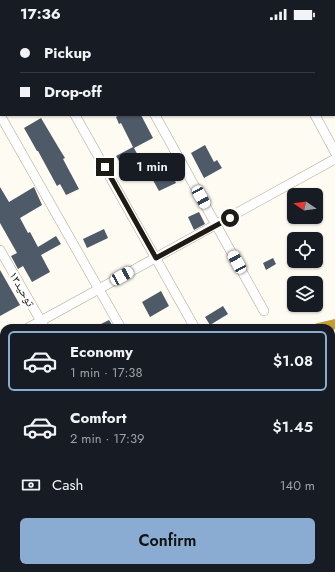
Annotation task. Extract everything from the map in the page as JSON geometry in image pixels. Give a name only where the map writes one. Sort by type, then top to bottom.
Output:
[{"type":"street","points":[[1,116],[119,324]]},
{"type":"street","points":[[76,116],[193,324]]},
{"type":"street","points":[[156,116],[264,311]]},
{"type":"street","points":[[316,116],[335,152]]},
{"type":"street","points":[[43,324],[99,289],[335,159]]},
{"type":"street","name":"توحید۱۳","points":[[0,250],[43,324]]},
{"type":"building","points":[[142,116],[153,138],[134,148],[143,165],[124,175],[120,167],[122,166],[116,156],[133,147],[121,123],[119,124],[116,117]]},
{"type":"building","points":[[41,118],[65,158],[63,159],[79,189],[66,195],[60,184],[57,186],[24,128]]},
{"type":"building","points":[[205,145],[214,162],[217,160],[222,168],[204,178],[191,153]]},
{"type":"building","points":[[162,154],[176,183],[159,191],[144,164]]},
{"type":"building","points":[[0,187],[9,202],[34,187],[42,205],[20,218],[38,247],[56,236],[61,244],[41,255],[50,272],[32,282],[23,266],[18,269],[11,256],[17,253],[0,223]]},
{"type":"building","points":[[199,212],[205,224],[194,230],[188,217]]},
{"type":"building","points":[[104,229],[108,238],[87,248],[83,239]]},
{"type":"building","points":[[273,258],[276,264],[266,270],[263,263]]},
{"type":"building","points":[[0,270],[20,305],[0,316]]},
{"type":"building","points":[[161,291],[169,306],[150,317],[142,302]]},
{"type":"building","points":[[223,306],[228,314],[212,324],[209,324],[205,317]]},
{"type":"building","points":[[109,320],[112,324],[101,324]]},
{"type":"route","points":[[105,167],[156,258],[230,218]]}]
